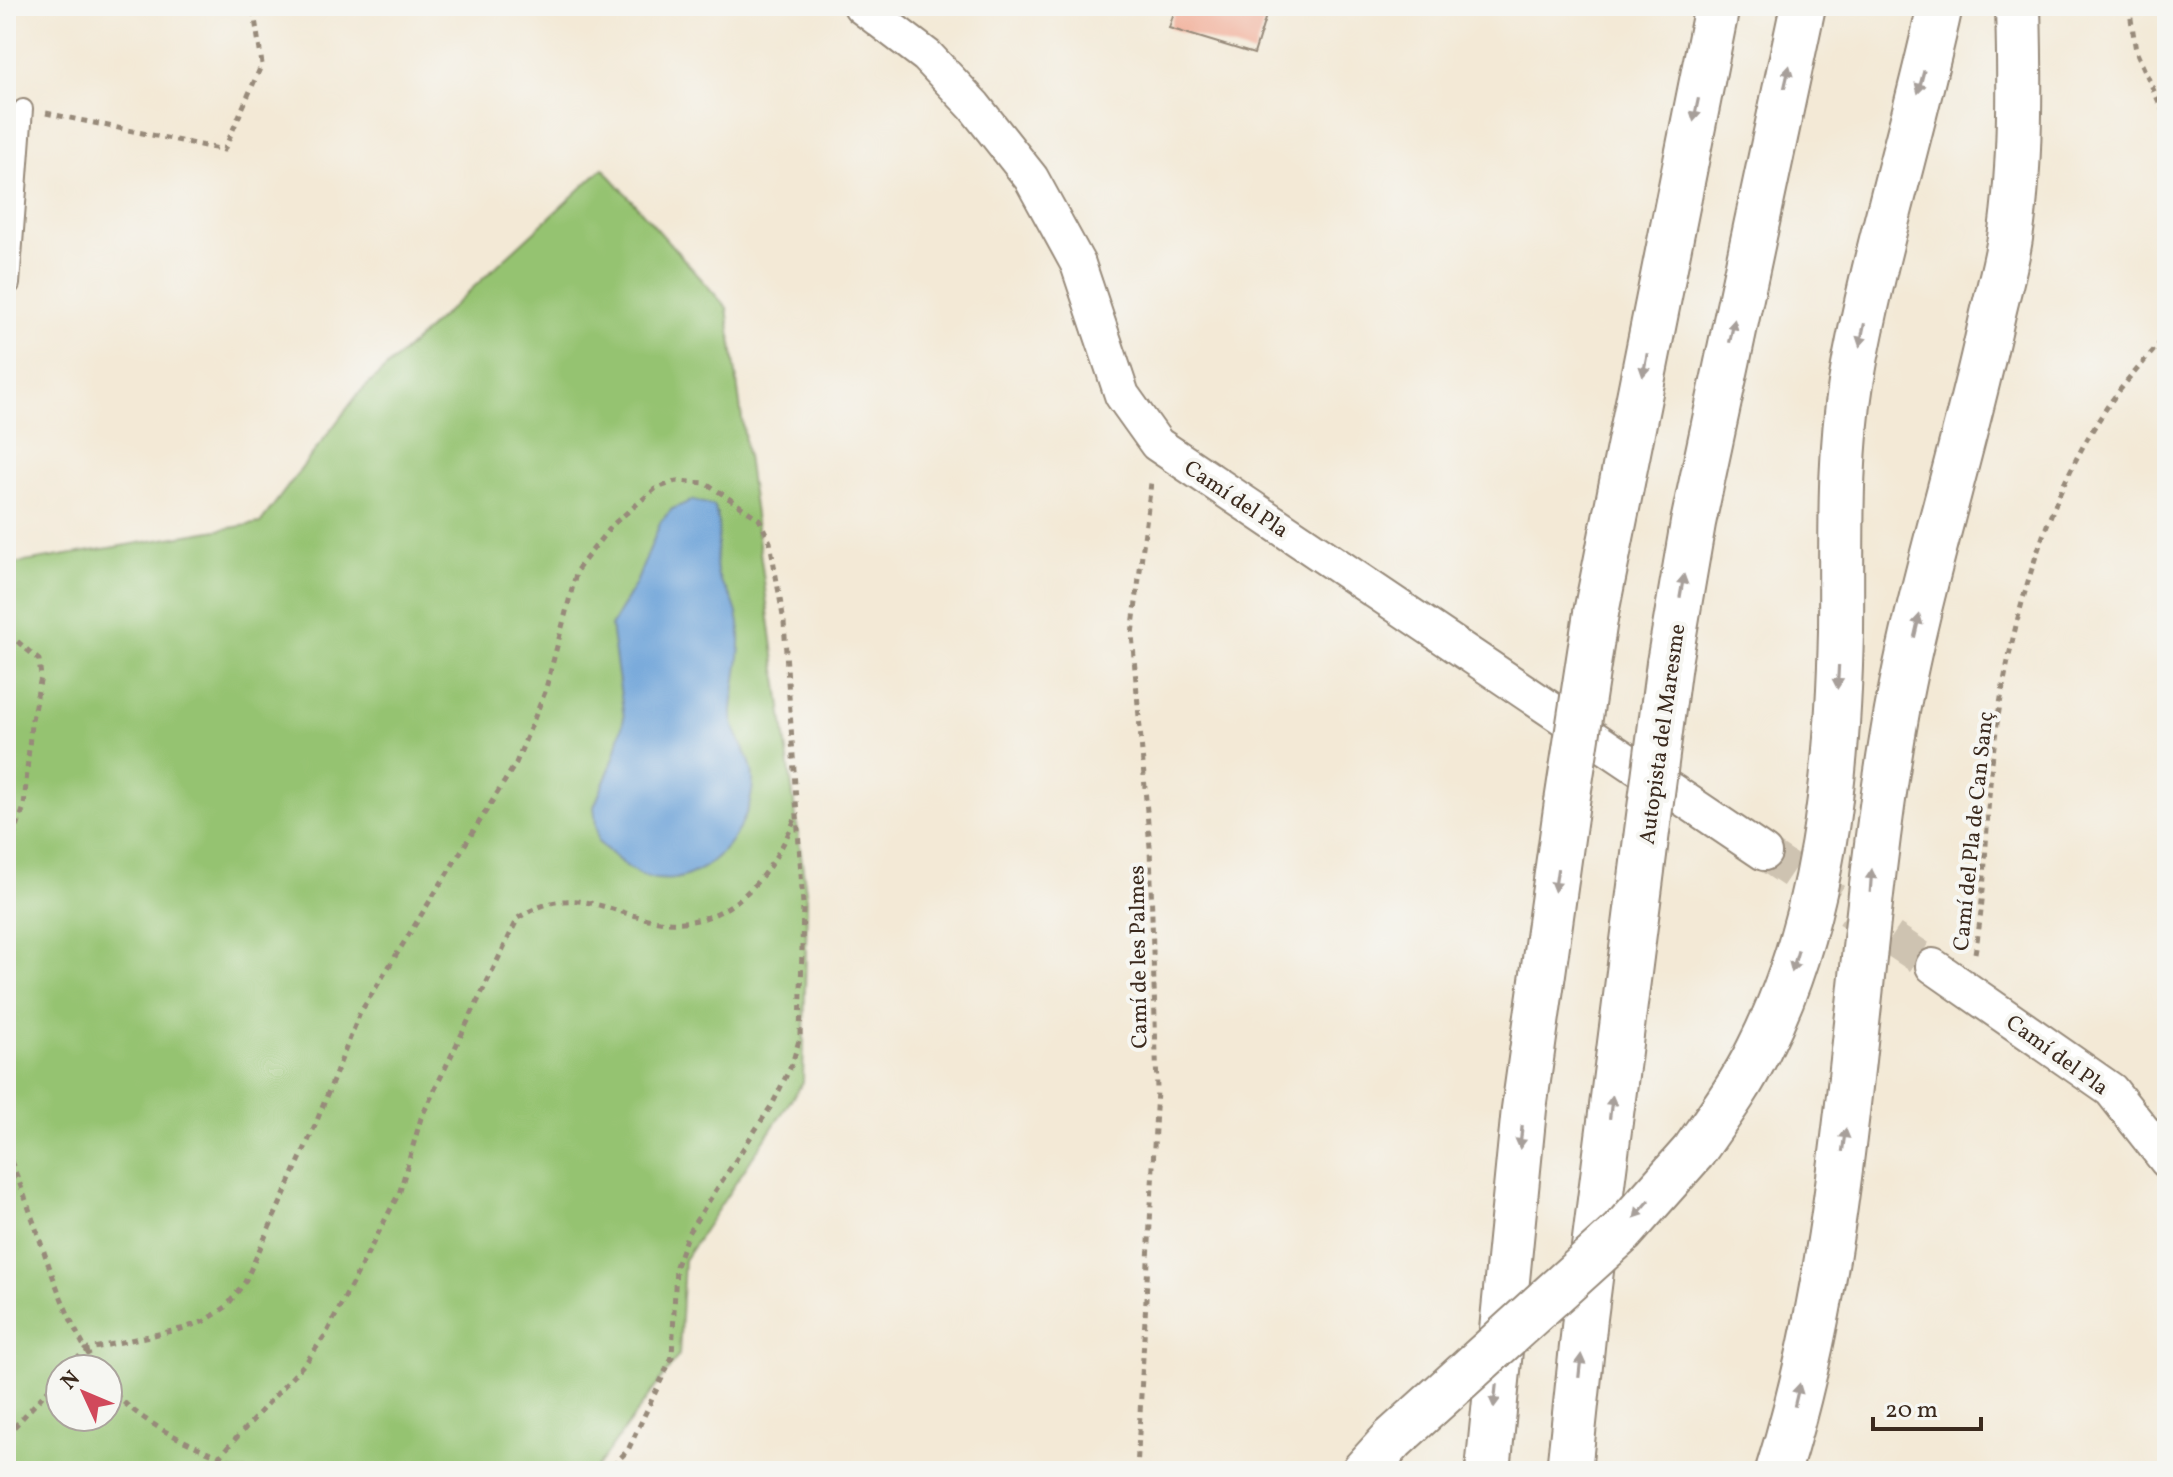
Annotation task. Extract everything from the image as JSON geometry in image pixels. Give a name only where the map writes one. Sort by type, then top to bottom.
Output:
[{"type":"highway","points":[[1488,1471],[1524,1109],[1596,613],[1717,6]]},
{"type":"highway","name":"Autopista del Maresme","points":[[1569,1471],[1585,1318],[1669,663],[1693,523],[1803,6]]},
{"type":"highway","points":[[1364,1471],[1393,1439],[1622,1232],[1694,1151],[1733,1097],[1760,1049],[1789,982],[1811,904],[1831,806],[1841,632],[1844,456],[1851,384],[1887,211],[1940,6]]},
{"type":"highway","points":[[1778,1471],[1825,1270],[1864,980],[1872,867],[1892,735],[1926,585],[1972,411],[2010,237],[2020,70],[2018,6]]},
{"type":"street","name":"Camí del Pla","points":[[861,6],[927,56],[974,106],[1031,178],[1078,264],[1122,395],[1157,444],[1764,853]]},
{"type":"street","name":"Camí del Pla","points":[[1933,966],[2111,1090],[2167,1161]]},
{"type":"lane","points":[[6,285],[10,284],[23,109]]},
{"type":"path","points":[[23,109],[224,150],[262,64],[253,6]]},
{"type":"path","points":[[2129,6],[2136,51],[2167,120]]},
{"type":"path","name":"Camí del Pla de Can Sanç","points":[[1969,990],[1983,912],[1993,753],[2017,623],[2051,511],[2102,414],[2167,334]]},
{"type":"path","name":"Camí de les Palmes","points":[[1137,1471],[1157,1090],[1150,847],[1132,634],[1157,444]]},
{"type":"path","points":[[82,1353],[205,1321],[226,1307],[245,1282],[314,1128],[360,1013],[516,763],[536,721],[577,570],[611,526],[655,489],[676,481],[706,483],[759,519],[770,542],[784,622],[803,904],[800,1037],[792,1064],[773,1103],[688,1233],[676,1266],[672,1357],[628,1450],[608,1471]]},
{"type":"path","points":[[6,638],[17,641],[39,660],[41,677],[31,724],[24,807],[6,860]]},
{"type":"path","points":[[218,1458],[307,1361],[326,1334],[400,1191],[421,1118],[518,918],[538,905],[559,899],[604,904],[659,921],[697,920],[720,914],[746,894],[772,866],[798,813]]},
{"type":"path","points":[[6,1150],[29,1201],[65,1305],[87,1353]]},
{"type":"path","points":[[6,1436],[44,1394]]},
{"type":"path","points":[[124,1399],[134,1409],[218,1458],[260,1471]]},
{"type":"green space","points":[[603,168],[727,308],[807,899],[803,1082],[684,1260],[679,1355],[594,1471],[6,1471],[6,565],[260,523],[359,393]]},
{"type":"water","points":[[693,500],[714,506],[717,516],[717,572],[734,604],[740,631],[733,721],[750,763],[753,781],[744,819],[734,838],[704,867],[687,876],[667,880],[634,871],[598,842],[594,807],[614,758],[624,718],[611,626],[636,583],[661,521],[672,509]]},
{"type":"building","points":[[1176,6],[1269,6],[1254,54],[1169,28]]},
{"type":"tunnel","points":[[1764,853],[1933,966]]}]
